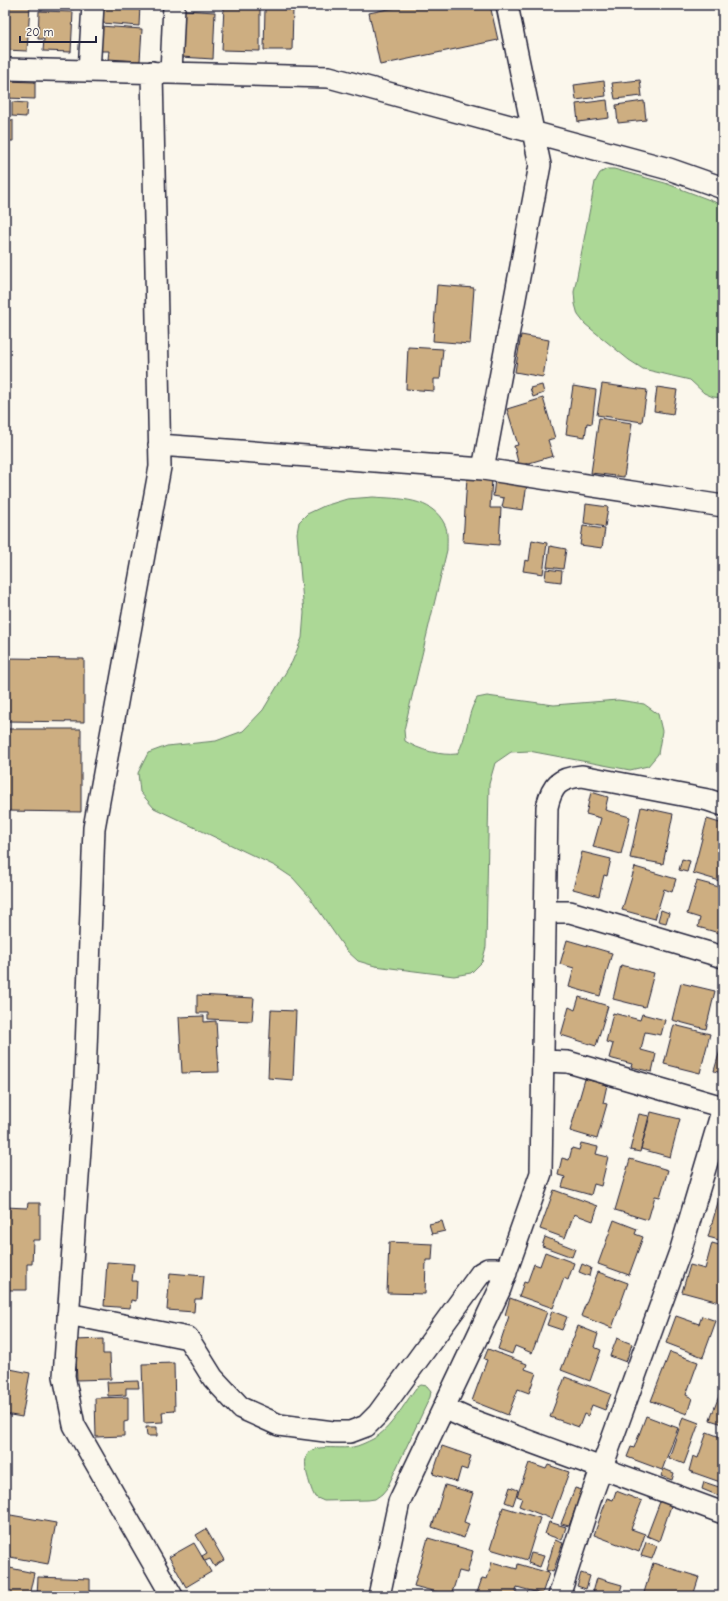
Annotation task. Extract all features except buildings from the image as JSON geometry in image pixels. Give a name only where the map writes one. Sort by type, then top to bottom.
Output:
[{"type":"street","points":[[90,71],[93,5]]},
{"type":"street","points":[[172,1596],[74,1425],[64,1376],[85,1078],[94,828],[160,467],[161,73],[174,5]]},
{"type":"street","points":[[483,469],[540,165],[507,5]]},
{"type":"street","points":[[5,69],[329,77],[669,168],[723,188]]},
{"type":"street","points":[[159,445],[483,469],[723,506]]},
{"type":"street","points":[[379,1596],[399,1502],[500,1289],[541,1173],[547,807],[550,794],[557,784],[569,777],[582,776],[708,800],[723,805]]},
{"type":"street","points":[[546,912],[570,912],[723,957]]},
{"type":"street","points":[[543,1061],[568,1062],[723,1107],[681,1249],[580,1529],[559,1596]]},
{"type":"street","points":[[68,1314],[188,1338],[213,1378],[241,1408],[279,1425],[333,1432],[350,1432],[366,1426],[378,1414],[481,1273],[488,1269],[496,1269],[506,1273]]},
{"type":"street","points":[[444,1408],[466,1418],[723,1513]]},
{"type":"green space","points":[[607,169],[614,169],[665,183],[723,205],[723,398],[713,397],[704,393],[690,380],[643,369],[629,360],[585,324],[578,315],[574,292],[595,182],[600,173]]},
{"type":"green space","points":[[373,497],[404,499],[423,504],[432,509],[439,516],[447,530],[447,550],[404,730],[405,741],[430,752],[457,754],[461,747],[473,705],[477,698],[487,696],[554,705],[618,700],[644,704],[658,714],[662,731],[658,754],[648,766],[630,770],[529,751],[511,752],[495,763],[489,784],[486,947],[482,962],[471,973],[454,976],[375,966],[358,961],[346,950],[308,895],[293,878],[275,866],[154,808],[140,792],[138,773],[148,753],[167,746],[216,741],[243,731],[263,710],[292,662],[302,638],[304,613],[297,533],[299,522],[307,514],[324,506],[347,499]]},
{"type":"green space","points":[[421,1385],[427,1386],[431,1391],[430,1397],[387,1488],[382,1494],[375,1499],[368,1500],[324,1501],[315,1497],[307,1474],[305,1462],[307,1455],[312,1450],[318,1448],[353,1447],[373,1439],[391,1423],[416,1388]]}]
